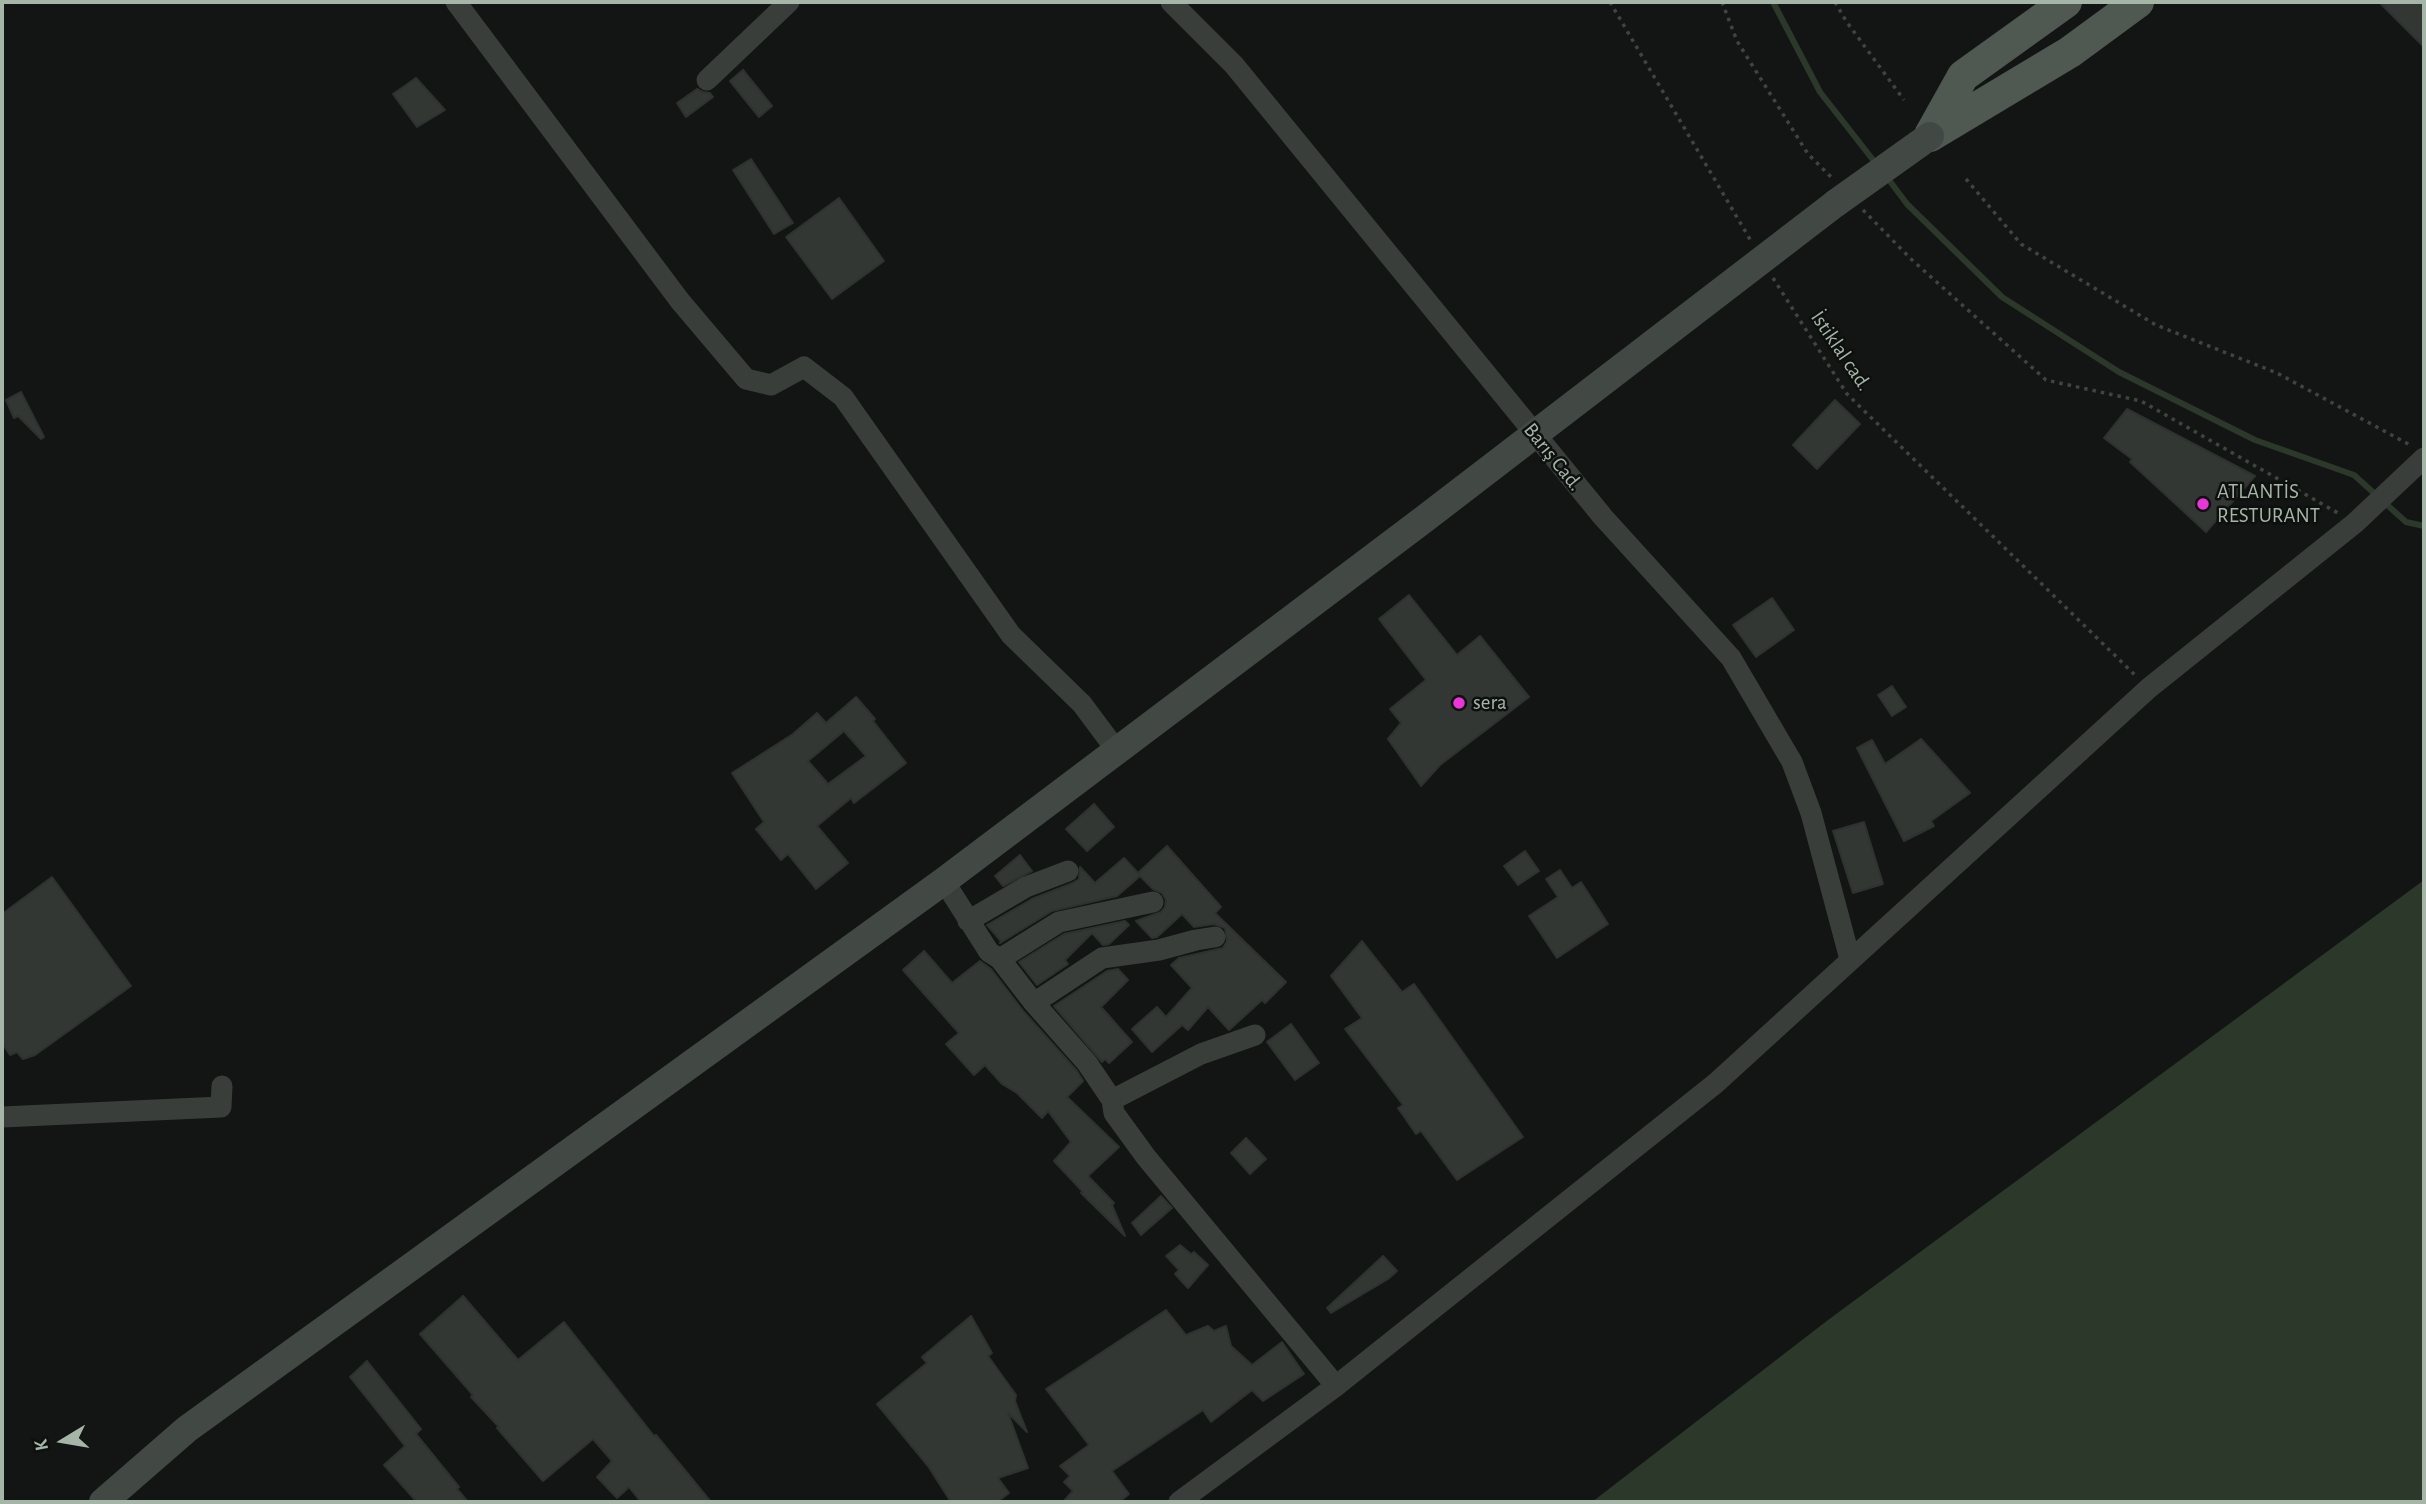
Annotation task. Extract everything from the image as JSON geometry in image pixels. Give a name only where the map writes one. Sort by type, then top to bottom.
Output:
[{"type":"main road","points":[[1930,136],[1963,76],[2066,2]]},
{"type":"main road","points":[[103,1502],[187,1429],[944,881],[1535,434],[1842,196],[1930,136],[2070,52],[2138,2]]},
{"type":"street","points":[[456,2],[680,301],[746,379],[771,385],[804,367],[843,397],[1011,635],[1083,704],[1117,751]]},
{"type":"street","points":[[707,80],[789,2]]},
{"type":"street","name":"Barış Cad.","points":[[1171,2],[1234,65],[1603,517],[1731,658],[1792,762],[1811,813],[1850,959]]},
{"type":"street","points":[[1179,1502],[1336,1387],[1716,1083],[2149,688],[2355,523],[2404,477],[2418,452]]},
{"type":"street","points":[[968,921],[1026,887],[1068,871]]},
{"type":"street","points":[[944,881],[989,951],[1000,960],[1087,1063],[1112,1100],[1114,1113],[1146,1157],[1336,1387]]},
{"type":"street","points":[[1000,960],[1059,922],[1153,902]]},
{"type":"street","points":[[1034,1003],[1102,958],[1160,950],[1215,937]]},
{"type":"street","points":[[1112,1100],[1201,1054],[1255,1035]]},
{"type":"street","points":[[2,1117],[221,1107],[222,1086]]},
{"type":"path","name":"İstiklal cad.","points":[[1610,2],[1762,260],[1847,394],[2149,688]]},
{"type":"path","points":[[1722,2],[1737,41],[1808,153],[1842,196],[2046,380],[2141,401],[2355,523]]},
{"type":"path","points":[[1835,2],[1904,100]]},
{"type":"path","points":[[1966,180],[2021,244],[2155,325],[2277,373],[2418,452]]},
{"type":"shaded area","points":[[2424,880],[2424,1502],[1592,1502],[1828,1320]]},
{"type":"building","points":[[2379,2],[2424,2],[2424,47]]},
{"type":"building","points":[[743,70],[772,106],[759,117],[730,81]]},
{"type":"building","points":[[416,78],[445,110],[417,127],[393,94]]},
{"type":"building","points":[[697,89],[710,93],[713,97],[686,117],[677,103]]},
{"type":"building","points":[[751,159],[793,223],[774,234],[733,170]]},
{"type":"building","points":[[839,198],[884,261],[832,299],[786,237]]},
{"type":"building","points":[[21,392],[44,437],[41,439],[18,416],[14,418],[6,400]]},
{"type":"building","points":[[1835,400],[1860,424],[1817,469],[1793,445]]},
{"type":"building","name":"ATLANTİS RESTURANT","points":[[2127,409],[2255,476],[2206,532],[2130,462],[2132,459],[2104,438]]},
{"type":"building","name":"sera","points":[[1409,595],[1457,655],[1480,636],[1529,697],[1440,765],[1421,786],[1388,739],[1401,723],[1390,709],[1426,680],[1379,619]]},
{"type":"building","points":[[1772,598],[1794,630],[1756,657],[1733,625]]},
{"type":"building","points":[[1892,686],[1906,707],[1892,716],[1878,695]]},
{"type":"building","points":[[856,697],[906,763],[854,803],[851,798],[817,826],[848,863],[816,889],[788,854],[781,860],[756,829],[764,822],[732,773],[793,734],[817,713],[826,723]],"holes":[[[844,731],[866,756],[828,784],[808,761]]]},
{"type":"building","points":[[1921,739],[1970,793],[1931,821],[1934,826],[1904,841],[1857,748],[1872,740],[1885,764]]},
{"type":"building","points":[[1094,804],[1114,827],[1087,851],[1066,829]]},
{"type":"building","points":[[1864,822],[1883,884],[1853,893],[1833,831]]},
{"type":"building","points":[[1167,846],[1221,907],[1215,913],[1286,982],[1265,1003],[1262,1000],[1229,1030],[1208,1007],[1188,1030],[1182,1025],[1152,1052],[1132,1029],[1157,1007],[1166,1017],[1192,988],[1171,965],[1179,958],[1223,948],[1227,941],[1225,928],[1214,924],[1194,927],[1182,914],[1157,937],[1152,938],[1136,921],[1161,912],[1166,900],[1162,893],[1153,889],[1140,876],[1117,896],[1052,911],[1000,943],[987,925],[1032,899],[1073,883],[1079,879],[1080,867],[1095,883],[1124,858],[1138,873]]},
{"type":"building","points":[[1525,851],[1539,871],[1518,885],[1504,866]]},
{"type":"building","points":[[1020,855],[1032,871],[1003,886],[995,876]]},
{"type":"building","points":[[1560,870],[1572,888],[1581,882],[1608,924],[1557,958],[1529,916],[1558,897],[1546,879]]},
{"type":"building","points":[[52,877],[131,986],[35,1055],[23,1059],[17,1052],[10,1055],[2,1043],[2,914]]},
{"type":"building","points":[[1125,921],[1129,925],[1109,944],[1103,945],[1092,933],[1065,960],[1068,964],[1037,985],[1019,962],[1064,934]]},
{"type":"building","points":[[1362,941],[1402,992],[1414,984],[1523,1137],[1457,1180],[1421,1131],[1416,1134],[1398,1108],[1403,1105],[1345,1029],[1362,1018],[1331,976]]},
{"type":"building","points":[[924,951],[952,983],[980,961],[991,969],[1024,1012],[1077,1071],[1083,1081],[1067,1097],[1119,1147],[1088,1176],[1114,1203],[1112,1205],[1125,1236],[1081,1193],[1083,1192],[1054,1161],[1071,1142],[1048,1111],[1042,1118],[1017,1093],[1002,1084],[985,1065],[974,1075],[946,1044],[959,1033],[903,970]]},
{"type":"building","points":[[1118,969],[1128,980],[1101,1007],[1132,1042],[1109,1063],[1105,1059],[1102,1062],[1054,1006],[1107,971]]},
{"type":"building","points":[[1291,1024],[1319,1063],[1295,1080],[1267,1042]]},
{"type":"building","points":[[1246,1138],[1266,1159],[1250,1174],[1231,1153]]},
{"type":"building","points":[[1161,1196],[1172,1208],[1141,1235],[1132,1223]]},
{"type":"building","points":[[1180,1245],[1191,1254],[1194,1252],[1208,1265],[1188,1288],[1175,1274],[1179,1270],[1166,1256]]},
{"type":"building","points":[[1383,1256],[1397,1271],[1331,1313],[1327,1308]]},
{"type":"building","points":[[463,1296],[518,1360],[564,1322],[654,1436],[656,1435],[711,1502],[641,1502],[629,1487],[617,1498],[597,1477],[612,1461],[593,1439],[543,1481],[420,1334]]},
{"type":"building","points":[[1166,1310],[1186,1335],[1208,1326],[1214,1331],[1226,1326],[1231,1346],[1252,1365],[1282,1342],[1304,1374],[1263,1401],[1252,1390],[1211,1422],[1203,1410],[1112,1471],[1129,1494],[1119,1502],[1063,1502],[1073,1491],[1064,1482],[1070,1476],[1060,1466],[1089,1445],[1046,1389]]},
{"type":"building","points":[[971,1316],[992,1353],[988,1356],[1016,1395],[1015,1401],[1027,1432],[1008,1413],[1028,1468],[998,1478],[1009,1493],[997,1502],[951,1502],[928,1466],[877,1404],[927,1363],[922,1357]]},
{"type":"building","points":[[367,1361],[421,1429],[416,1434],[468,1502],[417,1502],[384,1465],[405,1446],[350,1377]]},
{"type":"waterway","points":[[1773,2],[1820,92],[1877,165]]},
{"type":"waterway","points":[[1886,176],[1907,204],[2002,297],[2119,372],[2255,440],[2354,475],[2406,522],[2424,526]]},
{"type":"place","name":"ATLANTİS RESTURANT","points":[[2203,504]]},
{"type":"place","name":"sera","points":[[1459,703]]}]
